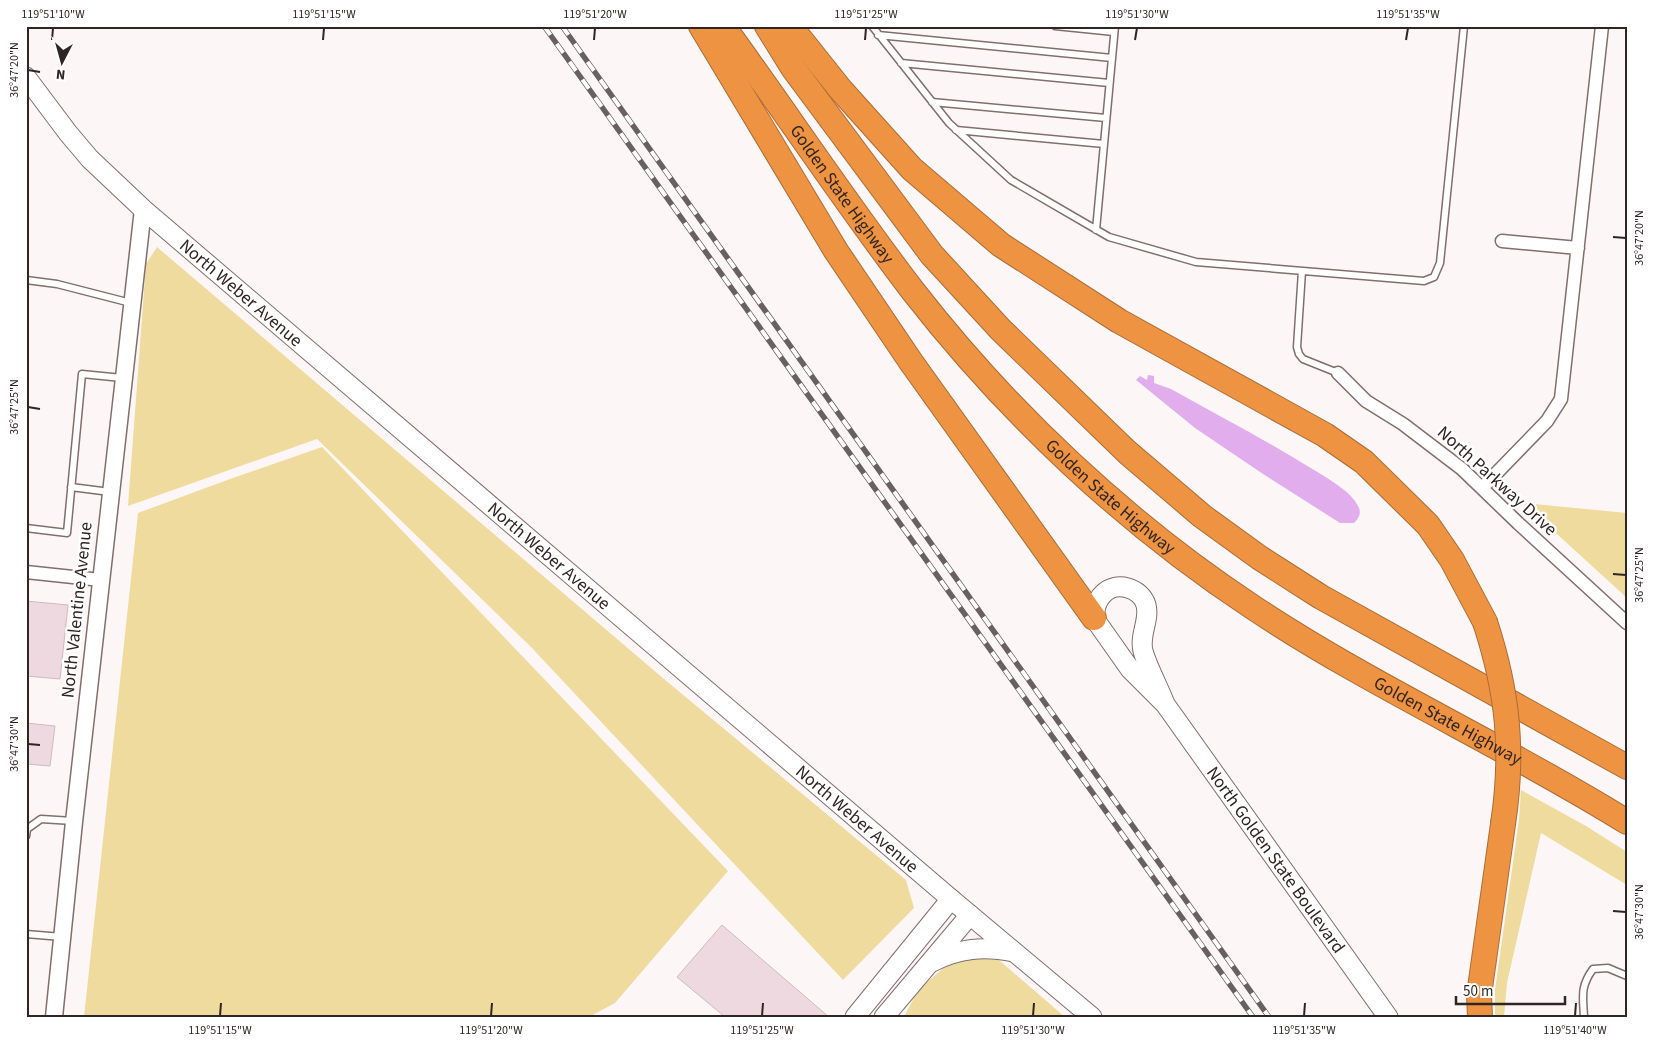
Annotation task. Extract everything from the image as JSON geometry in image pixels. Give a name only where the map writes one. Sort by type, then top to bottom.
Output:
[{"type":"highway","points":[[701,26],[836,251],[911,362],[1094,618]]},
{"type":"highway","name":"Golden State Highway","points":[[723,26],[859,218],[914,292],[974,364],[1035,428],[1107,496],[1178,554],[1254,608],[1342,662],[1565,784],[1627,822]]},
{"type":"highway","name":"Golden State Highway","points":[[768,26],[793,68],[932,255],[1002,330],[1127,452],[1202,516],[1260,558],[1306,587],[1627,767]]},
{"type":"highway","points":[[790,26],[841,90],[912,169],[1001,245],[1120,321],[1325,435],[1364,462],[1428,525],[1452,560],[1485,622],[1501,680],[1508,724],[1508,772],[1503,824],[1479,1006],[1470,1017]]},
{"type":"main road","name":"North Weber Avenue","points":[[26,77],[68,133],[90,158],[144,208],[951,899],[1092,1017]]},
{"type":"main road","name":"North Golden State Boulevard","points":[[1165,704],[1142,649],[1142,634],[1147,609],[1143,598],[1127,587],[1109,589],[1097,602],[1094,618],[1130,669],[1165,704],[1388,1017]]},
{"type":"main road","points":[[855,1017],[951,899]]},
{"type":"main road","points":[[884,1017],[970,915]]},
{"type":"main road","points":[[926,965],[944,956],[972,948],[992,948],[1016,952]]},
{"type":"street","points":[[1482,488],[1547,421],[1561,399],[1602,26]]},
{"type":"street","name":"North Valentine Avenue","points":[[54,1017],[74,822],[144,208]]},
{"type":"street","points":[[1502,241],[1578,248]]},
{"type":"street","name":"North Parkway Drive","points":[[1338,373],[1366,401],[1403,424],[1462,469],[1627,623]]},
{"type":"street","points":[[26,572],[101,580]]},
{"type":"lane","points":[[872,26],[956,130],[1011,180],[1109,237],[1196,262],[1424,281],[1434,276],[1440,263],[1464,26]]},
{"type":"lane","points":[[1055,26],[1114,29],[1096,230]]},
{"type":"lane","points":[[878,35],[1112,58]]},
{"type":"lane","points":[[901,63],[1109,83]]},
{"type":"lane","points":[[932,102],[1106,118]]},
{"type":"lane","points":[[956,130],[1104,144]]},
{"type":"lane","points":[[1302,271],[1297,347],[1299,354],[1303,359],[1338,373]]},
{"type":"lane","points":[[26,280],[57,284],[132,303]]},
{"type":"lane","points":[[26,528],[67,533],[82,374],[124,378]]},
{"type":"lane","points":[[71,487],[111,492]]},
{"type":"lane","points":[[26,836],[27,829],[42,819],[74,822]]},
{"type":"lane","points":[[26,934],[62,938]]},
{"type":"lane","points":[[1584,1017],[1583,994],[1585,981],[1593,969],[1608,968],[1627,976]]},
{"type":"shaded area","points":[[157,247],[664,679],[906,880],[914,908],[843,980],[531,647],[317,439],[128,506],[146,264]]},
{"type":"shaded area","points":[[1148,375],[1154,376],[1154,383],[1171,389],[1297,459],[1332,481],[1355,501],[1360,511],[1357,519],[1354,523],[1340,523],[1195,428],[1136,380],[1140,376],[1147,380]]},
{"type":"shaded area","points":[[322,447],[728,871],[615,1003],[589,1017],[84,1017],[138,513]]},
{"type":"shaded area","points":[[1523,503],[1627,513],[1627,598]]},
{"type":"shaded area","points":[[1521,790],[1586,826],[1627,852],[1627,885],[1541,833],[1507,983],[1504,1017],[1495,1017],[1495,990],[1519,820]]},
{"type":"shaded area","points":[[970,958],[999,960],[1065,1017],[904,1017],[918,990],[947,965]]},
{"type":"building","points":[[26,601],[68,605],[60,679],[26,676]]},
{"type":"building","points":[[26,723],[55,726],[50,766],[26,764]]},
{"type":"building","points":[[722,925],[829,1017],[725,1017],[677,977]]},
{"type":"railway","points":[[544,26],[1253,1017]]},
{"type":"railway","points":[[562,26],[1269,1017]]}]
